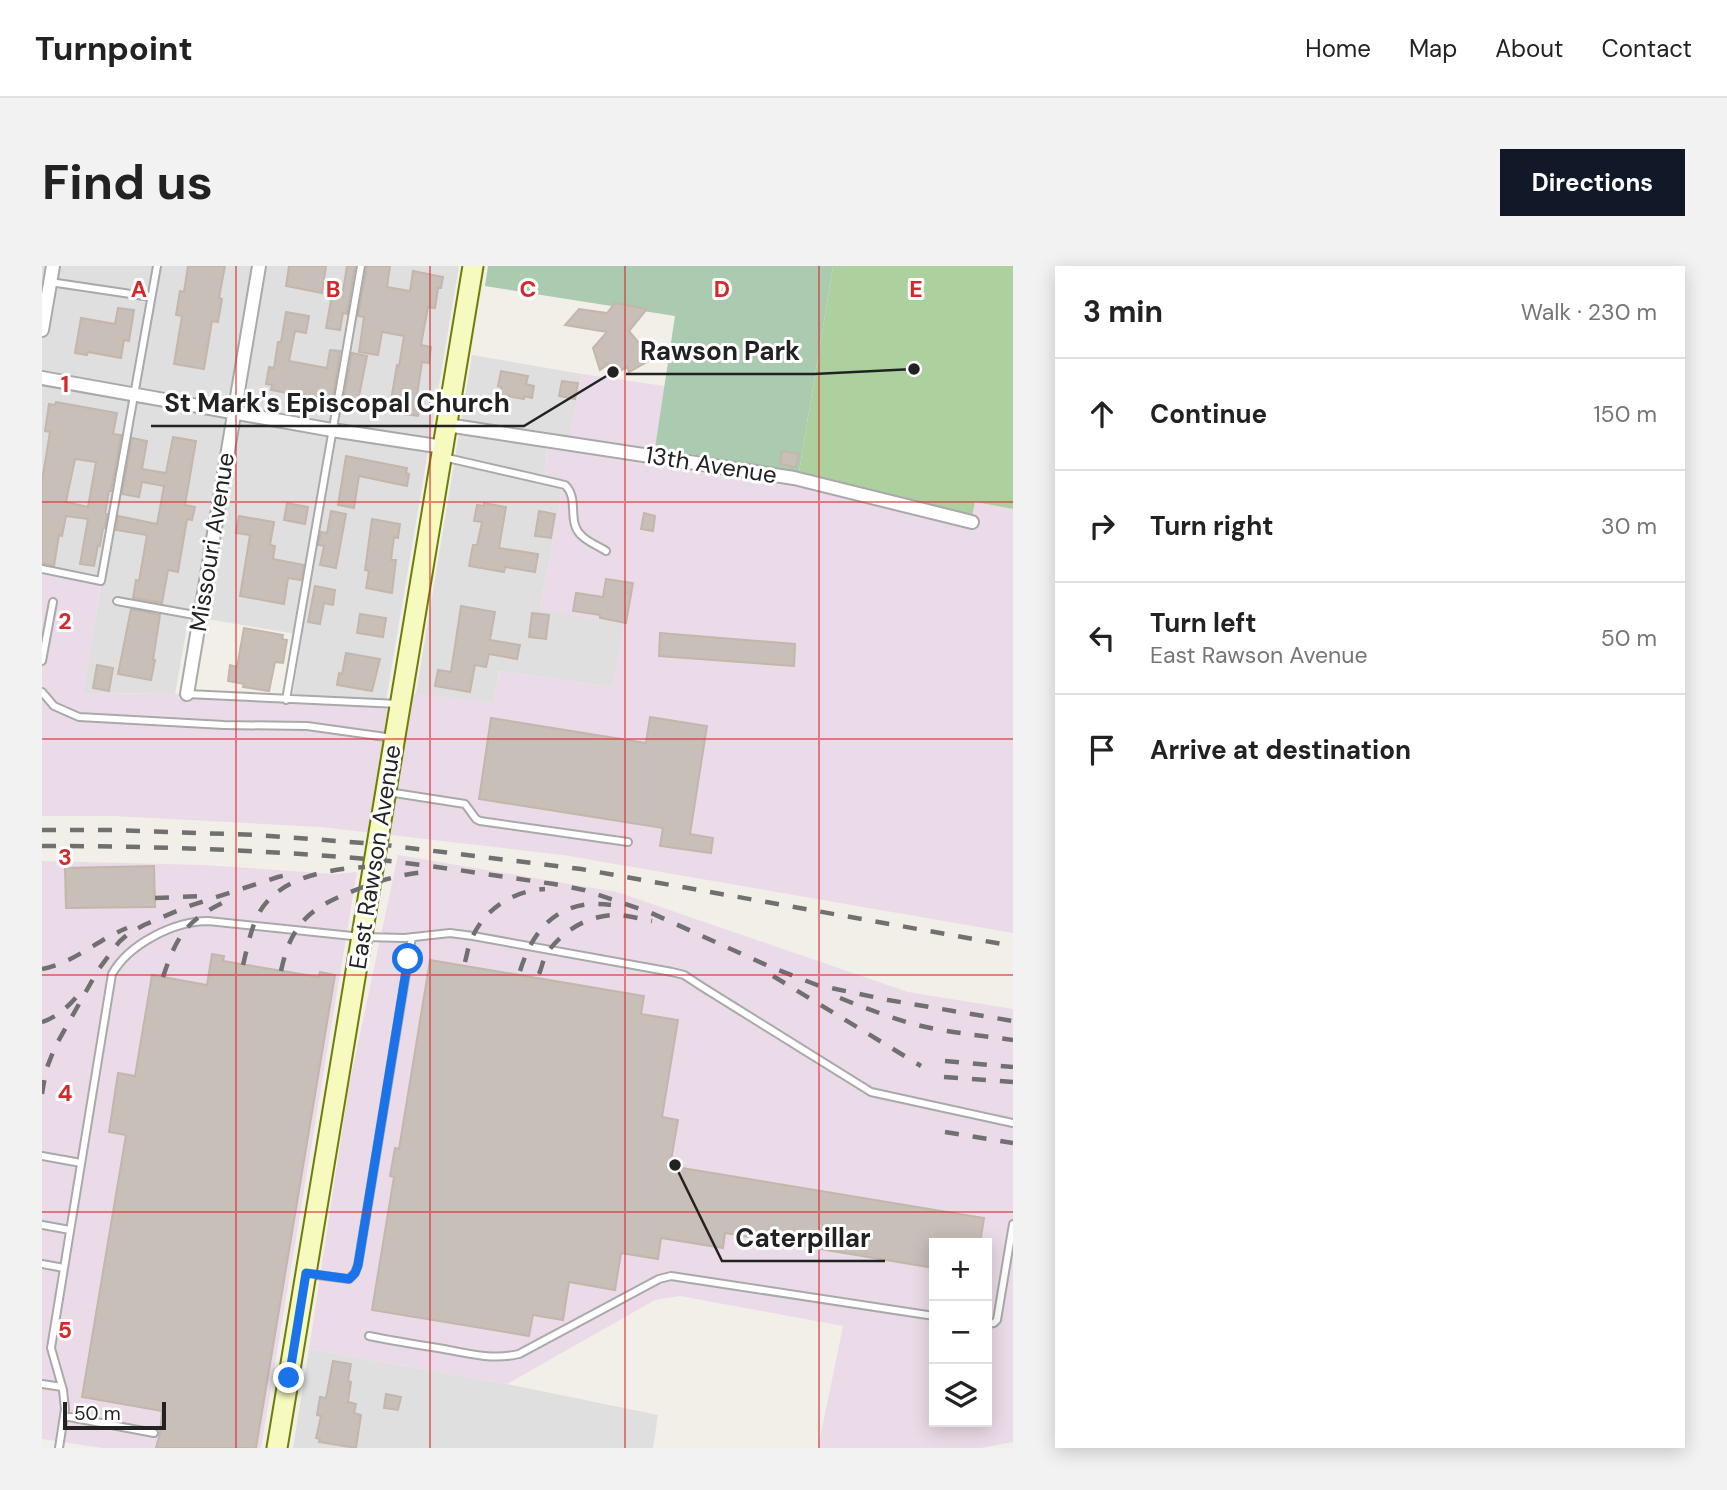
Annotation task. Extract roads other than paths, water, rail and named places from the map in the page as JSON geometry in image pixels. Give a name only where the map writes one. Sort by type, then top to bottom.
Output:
[{"type":"main road","name":"East Rawson Avenue","points":[[278,1448],[473,266]]},
{"type":"street","points":[[42,330],[53,266]]},
{"type":"street","name":"Missouri Avenue","points":[[187,694],[259,266]]},
{"type":"street","points":[[42,379],[442,452]]},
{"type":"street","name":"13th Avenue","points":[[447,425],[794,478],[972,522]]},
{"type":"lane","points":[[42,569],[102,580],[157,266]]},
{"type":"lane","points":[[286,700],[361,266]]},
{"type":"lane","points":[[50,282],[151,297]]},
{"type":"lane","points":[[442,452],[565,485],[571,492],[573,518],[580,535],[606,551]]},
{"type":"lane","points":[[117,601],[200,616]]},
{"type":"lane","points":[[42,661],[53,602]]},
{"type":"lane","points":[[42,692],[54,706],[79,717],[224,725],[307,726],[395,739]]},
{"type":"lane","points":[[187,694],[401,704]]},
{"type":"lane","points":[[386,792],[464,804],[480,821],[628,842]]},
{"type":"lane","points":[[59,1448],[65,1409],[51,1348],[112,974],[126,956],[146,942],[193,921],[362,937],[412,937],[450,933],[672,972],[684,975],[861,1088],[1013,1123]]},
{"type":"lane","points":[[306,1273],[349,1279],[358,1265],[412,937]]},
{"type":"lane","points":[[42,1156],[81,1163]]},
{"type":"lane","points":[[992,1323],[997,1320],[1013,1224]]},
{"type":"lane","points":[[42,1225],[70,1230]]},
{"type":"lane","points":[[42,1264],[64,1268]]},
{"type":"lane","points":[[369,1336],[471,1354],[509,1356],[519,1354],[659,1279],[671,1276],[929,1315]]},
{"type":"lane","points":[[42,1384],[62,1387]]},
{"type":"lane","points":[[64,1416],[154,1433]]},
{"type":"railway","points":[[42,830],[257,835],[377,844],[581,869],[1013,946]]},
{"type":"railway","points":[[42,846],[210,849],[379,860],[554,884],[584,890],[649,912],[817,985],[1013,1021]]},
{"type":"railway","points":[[243,965],[257,917],[276,893],[319,873],[365,867]]},
{"type":"railway","points":[[281,971],[291,939],[298,927],[316,909],[375,883],[426,872]]},
{"type":"railway","points":[[42,1094],[46,1070],[55,1047],[98,970],[129,933],[186,907],[295,873]]},
{"type":"railway","points":[[465,962],[477,929],[491,911],[521,893],[545,889]]},
{"type":"railway","points":[[155,898],[203,896]]},
{"type":"railway","points":[[163,977],[184,932],[200,916],[224,902]]},
{"type":"railway","points":[[520,971],[533,941],[552,919],[578,906],[611,905]]},
{"type":"railway","points":[[539,974],[553,945],[578,925],[608,915],[652,921]]},
{"type":"railway","points":[[42,969],[65,962],[127,928]]},
{"type":"railway","points":[[773,976],[921,1066]]},
{"type":"railway","points":[[42,1022],[62,1011],[78,995]]},
{"type":"railway","points":[[840,998],[919,1025],[1013,1040]]},
{"type":"railway","points":[[945,1061],[1013,1067]]},
{"type":"railway","points":[[944,1077],[1013,1082]]},
{"type":"railway","points":[[945,1132],[1013,1143]]},
{"type":"place","name":"Rawson Park","points":[[914,369]]},
{"type":"place","name":"St Mark's Episcopal Church","points":[[613,372]]},
{"type":"place","name":"Caterpillar","points":[[675,1165]]}]
